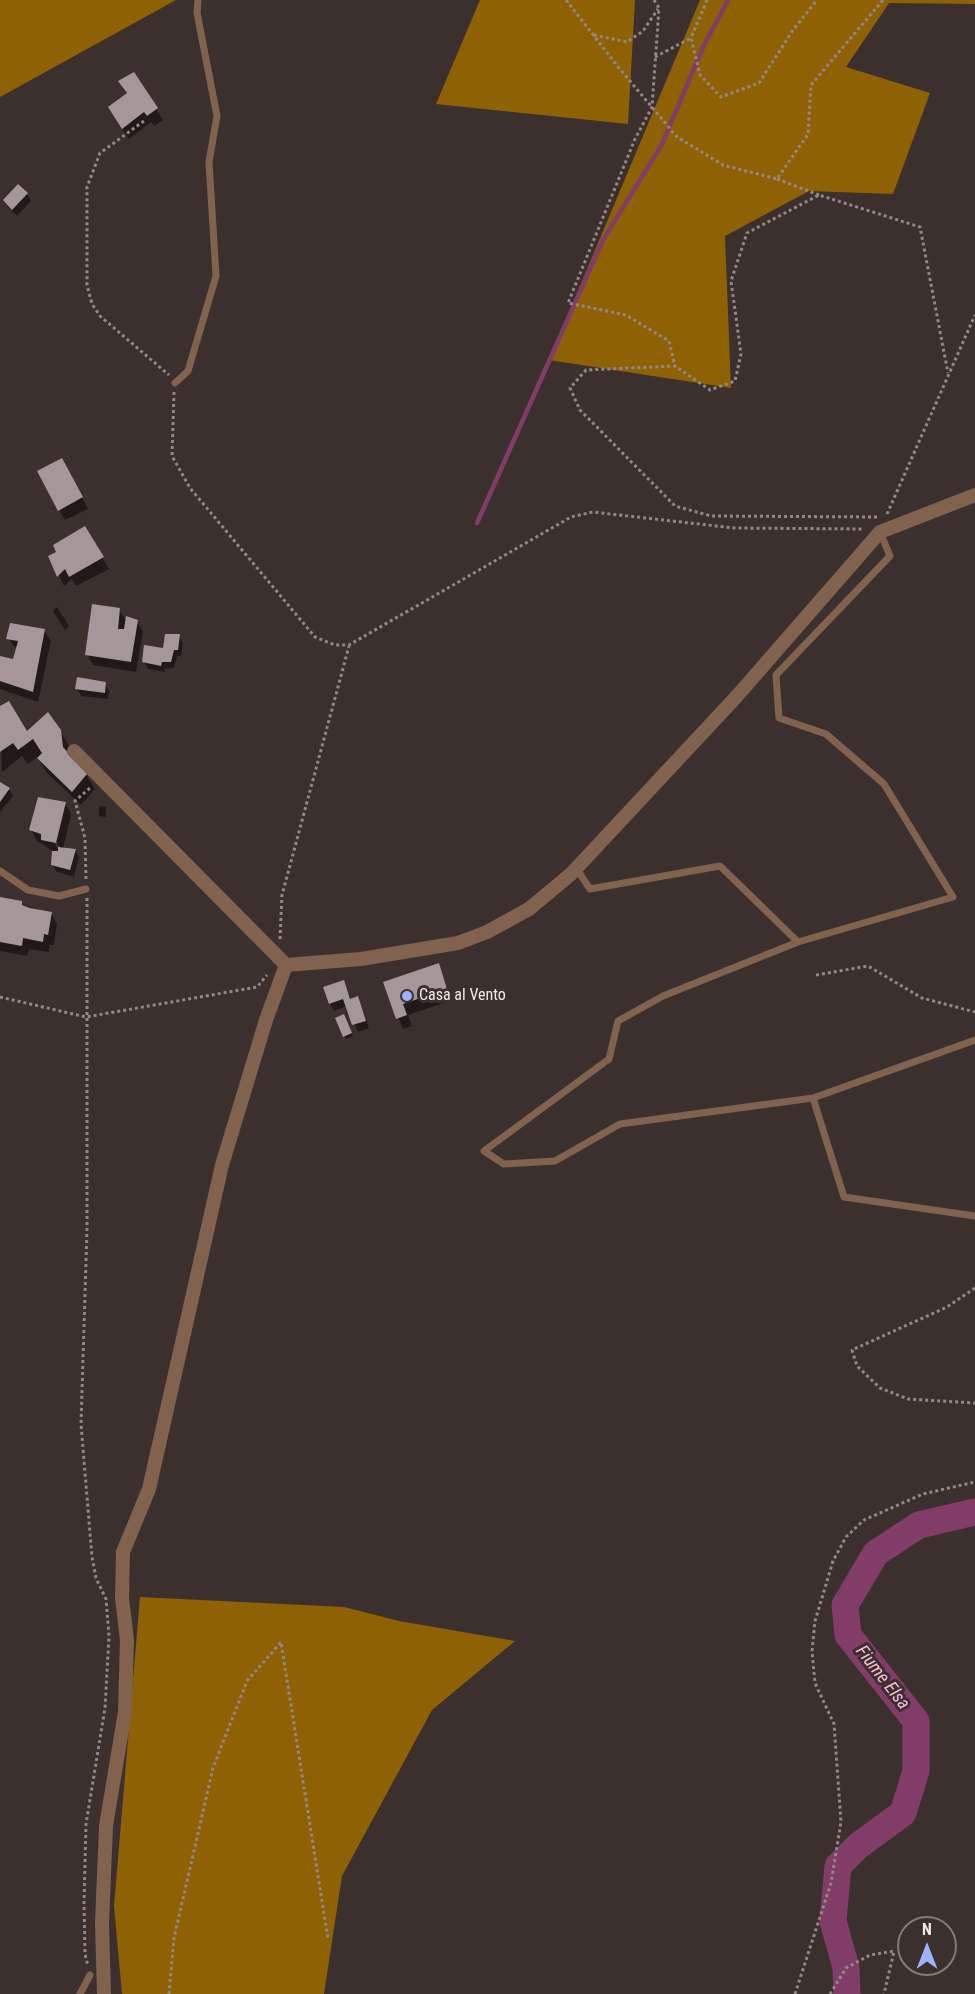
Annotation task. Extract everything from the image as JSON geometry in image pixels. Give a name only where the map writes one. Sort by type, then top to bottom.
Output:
[{"type":"street","points":[[74,751],[283,962],[361,959],[458,943],[487,932],[530,909],[576,868],[737,696],[880,532],[975,495]]},
{"type":"street","points":[[105,1994],[102,1923],[106,1826],[125,1712],[127,1640],[122,1598],[123,1552],[149,1489],[222,1165],[283,962]]},
{"type":"lane","points":[[175,383],[188,371],[216,276],[209,162],[217,116],[198,13],[198,0]]},
{"type":"lane","points":[[880,532],[890,556],[776,675],[780,718],[826,734],[884,784],[953,897],[798,942],[663,996],[618,1021],[609,1059],[484,1151],[504,1164],[555,1161],[620,1124],[813,1098],[975,1040]]},
{"type":"lane","points":[[576,868],[590,889],[720,866],[798,942]]},
{"type":"lane","points":[[0,871],[28,890],[59,896],[86,889]]},
{"type":"lane","points":[[813,1098],[844,1197],[975,1216]]},
{"type":"lane","points":[[80,1994],[90,1975]]},
{"type":"path","points":[[566,0],[677,137],[723,165],[777,179],[819,195],[920,226],[948,375]]},
{"type":"path","points":[[654,0],[658,8],[652,107],[635,139],[568,303],[626,315],[669,340],[675,366]]},
{"type":"path","points":[[707,0],[691,38],[700,75],[721,97],[759,83],[793,30],[817,0]]},
{"type":"path","points":[[777,179],[808,134],[811,85],[883,0]]},
{"type":"path","points":[[592,34],[627,42],[644,31],[658,8]]},
{"type":"path","points":[[655,57],[691,38]]},
{"type":"path","points":[[144,121],[100,153],[87,186],[87,285],[92,304],[100,316],[165,370],[175,383],[172,456],[190,488],[315,638],[335,645],[349,645],[571,517],[593,512],[734,528],[869,529],[880,532]]},
{"type":"path","points":[[819,195],[747,232],[731,281],[741,354],[735,381],[710,390],[675,366],[586,370],[570,388],[580,410],[675,506],[711,516],[886,517],[975,315]]},
{"type":"path","points":[[0,997],[86,1017],[257,987],[283,962],[282,895],[349,645]]},
{"type":"path","points":[[90,1975],[84,1944],[86,1824],[105,1708],[110,1636],[106,1599],[96,1578],[92,1557],[81,1424],[87,1229],[86,889],[85,838],[75,801],[101,778]]},
{"type":"path","points":[[816,975],[868,966],[922,998],[975,1012]]},
{"type":"path","points":[[975,1288],[947,1307],[852,1350],[857,1366],[880,1388],[908,1399],[975,1403]]},
{"type":"path","points":[[795,1994],[831,1882],[841,1822],[834,1724],[815,1683],[813,1651],[815,1621],[833,1561],[846,1537],[864,1520],[923,1494],[975,1482]]},
{"type":"path","points":[[169,1994],[174,1938],[213,1768],[247,1681],[280,1642],[328,1939]]},
{"type":"path","points":[[830,1994],[846,1968],[870,1955],[894,1952],[884,1994]]},
{"type":"shaded area","points":[[0,0],[176,0],[0,97]]},
{"type":"shaded area","points":[[480,0],[635,0],[628,124],[436,104]]},
{"type":"shaded area","points":[[700,0],[975,0],[975,4],[889,3],[846,67],[930,93],[893,194],[809,191],[725,236],[731,388],[549,360]]},
{"type":"shaded area","points":[[140,1597],[344,1607],[399,1621],[515,1641],[432,1710],[342,1876],[324,1994],[122,1994],[114,1906]]},
{"type":"building","points":[[134,72],[158,108],[147,116],[144,112],[122,129],[108,107],[127,93],[118,81]]},
{"type":"building","points":[[18,184],[28,193],[12,210],[3,200]]},
{"type":"building","points":[[62,458],[83,497],[58,511],[37,471]]},
{"type":"building","points":[[85,526],[104,557],[69,577],[65,569],[57,577],[48,556],[56,552],[53,545]]},
{"type":"building","points":[[92,604],[120,608],[118,629],[124,629],[126,616],[138,620],[131,662],[85,655]]},
{"type":"building","points":[[10,623],[45,629],[33,692],[0,681],[0,656],[13,659],[18,641],[6,639]]},
{"type":"building","points":[[165,634],[180,634],[178,650],[174,650],[171,662],[162,662],[161,666],[142,662],[144,645],[163,648]]},
{"type":"building","points":[[77,677],[106,682],[105,693],[75,689]]},
{"type":"building","points":[[9,701],[27,731],[48,712],[61,730],[63,747],[87,774],[72,792],[37,758],[42,753],[33,739],[18,750],[13,743],[0,752],[0,706]]},
{"type":"building","points":[[0,782],[10,788],[0,802]]},
{"type":"building","points":[[38,797],[66,802],[56,843],[41,840],[41,834],[29,830]]},
{"type":"building","points":[[58,847],[76,849],[70,870],[51,865],[52,851],[58,851]]},
{"type":"building","points":[[0,897],[22,901],[22,905],[30,908],[52,912],[48,935],[44,934],[43,942],[23,938],[22,946],[0,942]]},
{"type":"building","name":"Casa al Vento","points":[[439,963],[447,989],[403,1004],[407,1015],[396,1019],[383,982]]},
{"type":"building","points":[[344,980],[350,999],[358,996],[366,1021],[352,1025],[343,999],[329,1004],[323,987]]},
{"type":"building","points":[[344,1014],[352,1033],[343,1037],[335,1018]]},
{"type":"waterway","points":[[477,523],[603,240],[661,146],[704,45],[728,0]]},
{"type":"waterway","name":"Fiume Elsa","points":[[847,1994],[846,1968],[833,1921],[838,1866],[858,1846],[903,1813],[916,1771],[916,1721],[848,1635],[845,1605],[876,1553],[919,1525],[975,1512]]},
{"type":"place","name":"Casa al Vento","points":[[407,996]]}]
